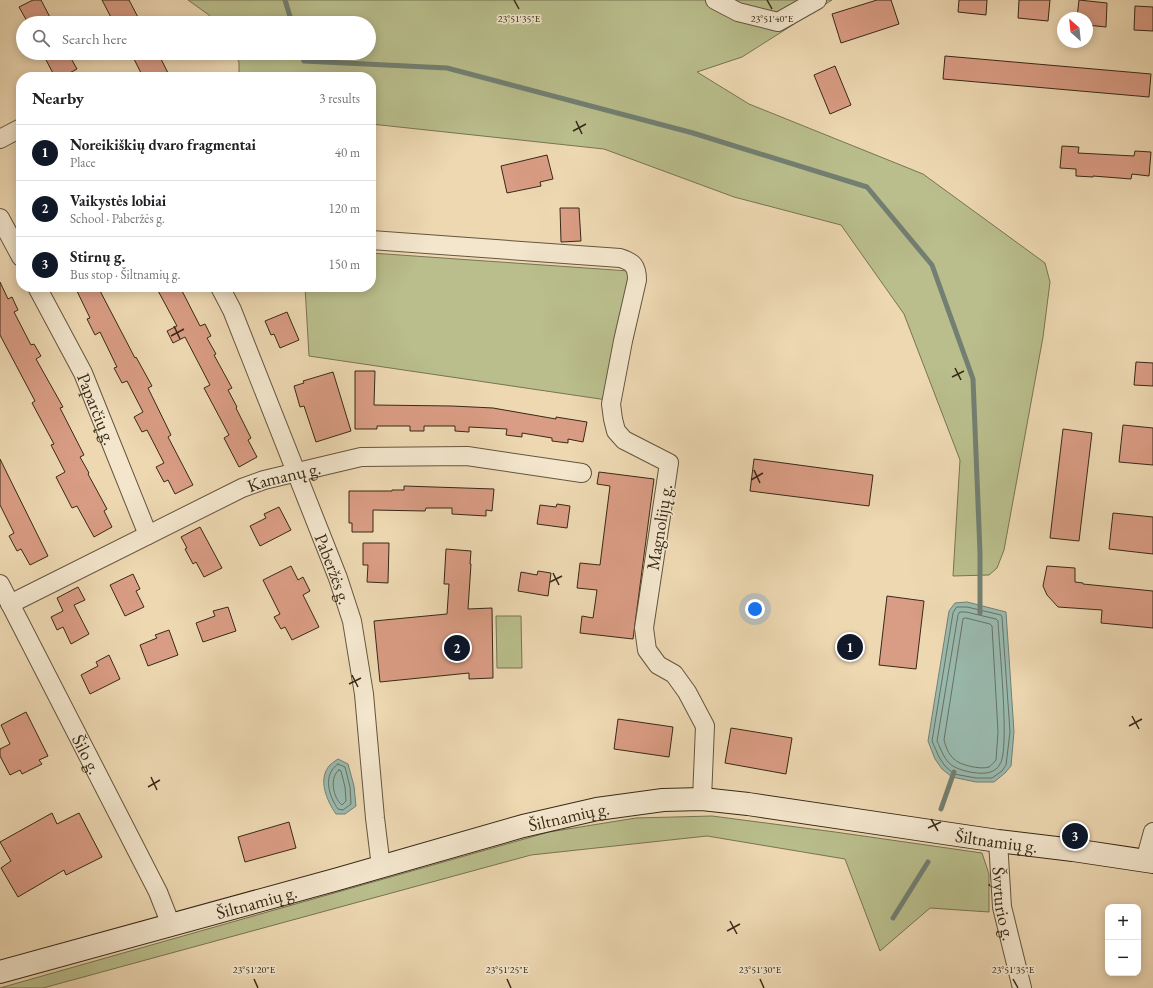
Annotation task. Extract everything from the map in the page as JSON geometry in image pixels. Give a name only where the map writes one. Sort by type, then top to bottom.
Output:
[{"type":"main road","name":"Šiltnamių g.","points":[[0,972],[381,867],[523,826],[597,808],[663,800],[702,799],[748,804],[1149,862]]},
{"type":"street","points":[[715,0],[738,12],[778,22],[812,1]]},
{"type":"street","points":[[0,139],[16,131]]},
{"type":"street","points":[[0,218],[16,248]]},
{"type":"street","name":"Magnolijų g.","points":[[376,240],[620,258],[630,262],[635,268],[637,280],[611,404],[616,431],[624,440],[669,463],[644,628],[648,650],[658,665],[674,674],[687,692],[705,726],[702,799]]},
{"type":"street","name":"Paparčių g.","points":[[40,292],[83,373],[148,535]]},
{"type":"street","name":"Paberžės g.","points":[[223,292],[232,310],[338,578],[352,621],[364,694],[381,867]]},
{"type":"street","name":"Kamanų g.","points":[[10,604],[242,488],[264,480],[361,456],[467,456],[582,473]]},
{"type":"street","name":"Šilo g.","points":[[0,584],[158,892],[172,924]]},
{"type":"street","points":[[1149,862],[1153,832]]},
{"type":"street","name":"Švyturio g.","points":[[998,841],[1002,907],[1022,988]]},
{"type":"green space","points":[[188,0],[832,0],[742,57],[697,72],[749,104],[923,174],[1045,263],[1050,282],[1043,337],[1004,550],[997,568],[989,575],[953,576],[960,460],[904,314],[841,225],[734,197],[604,149],[376,125],[376,72],[239,72],[238,60],[376,60],[376,16],[209,15]]},
{"type":"green space","points":[[376,253],[629,271],[631,281],[607,400],[309,356],[305,292],[376,292]]},
{"type":"green space","points":[[496,616],[521,616],[522,668],[497,668]]},
{"type":"green space","points":[[712,816],[982,853],[989,874],[989,912],[930,908],[880,951],[845,859],[707,836],[531,855],[43,988],[0,988],[549,832],[636,818]]},
{"type":"water","points":[[967,602],[1006,612],[1014,732],[1011,766],[994,782],[976,782],[952,777],[942,769],[935,759],[928,741],[949,611],[955,603]]},
{"type":"water","points":[[338,759],[348,764],[354,786],[356,806],[345,814],[336,814],[329,803],[324,783],[326,771],[330,765]]},
{"type":"building","points":[[33,0],[41,0],[49,16],[24,16],[19,7]]},
{"type":"building","points":[[102,0],[129,0],[137,16],[110,16]]},
{"type":"building","points":[[877,0],[891,0],[899,24],[841,43],[832,14]]},
{"type":"building","points":[[959,0],[987,0],[986,15],[958,12]]},
{"type":"building","points":[[1019,0],[1050,0],[1048,21],[1018,18]]},
{"type":"building","points":[[1079,0],[1107,3],[1106,27],[1093,26],[1093,12],[1078,12]]},
{"type":"building","points":[[1135,6],[1153,7],[1153,31],[1134,30]]},
{"type":"building","points":[[945,56],[1151,74],[1149,97],[943,79]]},
{"type":"building","points":[[46,60],[72,60],[77,69],[71,72],[52,72]]},
{"type":"building","points":[[134,60],[162,60],[168,72],[140,72]]},
{"type":"building","points":[[835,66],[851,105],[830,114],[814,75]]},
{"type":"building","points":[[1062,146],[1079,147],[1078,153],[1134,156],[1135,151],[1151,152],[1149,176],[1132,174],[1131,179],[1076,176],[1076,169],[1060,168]]},
{"type":"building","points":[[547,155],[553,179],[540,182],[541,186],[507,193],[501,166]]},
{"type":"building","points":[[560,208],[579,208],[581,241],[561,242]]},
{"type":"building","points":[[0,282],[8,299],[12,297],[18,310],[14,312],[31,345],[34,344],[41,356],[36,359],[63,407],[60,408],[84,455],[80,457],[107,509],[104,511],[112,527],[94,537],[77,506],[72,508],[56,477],[65,472],[51,445],[54,444],[32,403],[35,401],[0,335]]},
{"type":"building","points":[[77,292],[101,292],[135,358],[136,357],[152,386],[148,388],[171,435],[168,437],[193,485],[175,494],[168,480],[164,482],[156,467],[164,463],[147,430],[142,432],[134,417],[143,412],[127,381],[122,383],[114,368],[117,367],[100,332],[95,335],[87,319],[90,318]]},
{"type":"building","points":[[159,292],[183,292],[200,326],[205,324],[211,336],[207,338],[216,354],[214,355],[232,388],[228,390],[251,438],[248,440],[257,457],[239,467],[224,438],[229,435],[204,388],[210,385],[185,337],[173,343],[167,331],[177,326]]},
{"type":"building","points":[[287,312],[299,340],[280,348],[274,334],[271,335],[265,321]]},
{"type":"building","points":[[1136,362],[1153,363],[1153,386],[1134,385]]},
{"type":"building","points":[[355,371],[375,371],[374,405],[493,408],[556,419],[556,417],[587,422],[583,442],[568,439],[568,443],[552,441],[552,438],[522,433],[522,437],[506,435],[507,429],[469,427],[469,432],[455,431],[455,426],[424,426],[424,431],[410,431],[410,426],[377,426],[377,429],[355,429]]},
{"type":"building","points":[[333,372],[351,431],[316,442],[304,406],[300,407],[294,386],[304,383],[303,381]]},
{"type":"building","points":[[1123,425],[1153,428],[1153,465],[1119,462]]},
{"type":"building","points":[[1063,429],[1092,433],[1079,541],[1050,538]]},
{"type":"building","points":[[0,459],[48,556],[30,565],[21,549],[17,551],[9,536],[14,533],[0,505]]},
{"type":"building","points":[[754,459],[873,475],[869,506],[750,491]]},
{"type":"building","points":[[599,472],[654,479],[633,639],[580,633],[582,616],[593,618],[597,590],[577,588],[580,563],[600,565],[610,486],[597,484]]},
{"type":"building","points":[[404,486],[494,489],[492,511],[486,510],[486,516],[452,514],[452,508],[426,508],[425,511],[373,510],[373,532],[352,532],[352,523],[349,523],[349,491],[404,490]]},
{"type":"building","points":[[557,504],[570,506],[567,528],[537,524],[540,505],[556,507]]},
{"type":"building","points":[[279,507],[291,530],[260,546],[250,526],[266,518],[264,514]]},
{"type":"building","points":[[1113,513],[1153,517],[1153,554],[1109,549]]},
{"type":"building","points":[[200,527],[222,568],[204,577],[196,562],[193,564],[185,549],[187,548],[181,537]]},
{"type":"building","points":[[363,543],[389,543],[388,583],[367,582],[368,565],[363,565]]},
{"type":"building","points":[[446,549],[471,551],[468,609],[492,608],[493,678],[469,679],[469,673],[380,682],[374,621],[447,614],[449,584],[444,584]]},
{"type":"building","points":[[291,566],[298,580],[303,577],[310,591],[303,595],[319,627],[292,640],[285,627],[281,629],[274,617],[280,614],[263,580]]},
{"type":"building","points":[[1047,566],[1075,568],[1075,582],[1083,584],[1153,591],[1153,628],[1101,623],[1102,610],[1058,607],[1047,595],[1043,586]]},
{"type":"building","points":[[538,571],[551,573],[548,596],[518,591],[521,572],[537,575]]},
{"type":"building","points":[[133,574],[140,589],[136,591],[144,607],[125,616],[110,585]]},
{"type":"building","points":[[78,587],[85,600],[74,605],[89,634],[71,644],[63,627],[57,630],[51,617],[63,611],[57,598]]},
{"type":"building","points":[[887,596],[924,601],[916,669],[879,665]]},
{"type":"building","points":[[228,607],[236,631],[203,642],[196,623],[215,616],[213,611]]},
{"type":"building","points":[[169,630],[178,655],[148,666],[140,645],[157,638],[155,635]]},
{"type":"building","points":[[109,655],[120,679],[90,694],[81,675],[98,666],[96,662]]},
{"type":"building","points":[[26,712],[48,756],[39,760],[42,764],[22,774],[20,770],[10,775],[0,756],[0,749],[10,744],[1,725]]},
{"type":"building","points":[[618,719],[673,727],[669,757],[614,749]]},
{"type":"building","points":[[731,728],[792,738],[786,774],[725,763]]},
{"type":"building","points":[[52,813],[57,824],[79,813],[102,857],[66,875],[64,870],[18,897],[1,868],[11,861],[0,842]]},
{"type":"building","points":[[289,822],[296,848],[245,862],[238,837]]},
{"type":"waterway","points":[[285,0],[290,16]]},
{"type":"waterway","points":[[304,60],[447,68],[693,133],[867,187],[932,265],[973,379],[980,552],[980,613]]},
{"type":"waterway","points":[[941,809],[954,772]]},
{"type":"waterway","points":[[893,918],[928,862]]},
{"type":"place","name":"Noreikiškių dvaro fragmentai","points":[[850,647]]},
{"type":"place","name":"Vaikystės lobiai","points":[[457,648]]},
{"type":"place","name":"Stirnų g.","points":[[1075,836]]}]
